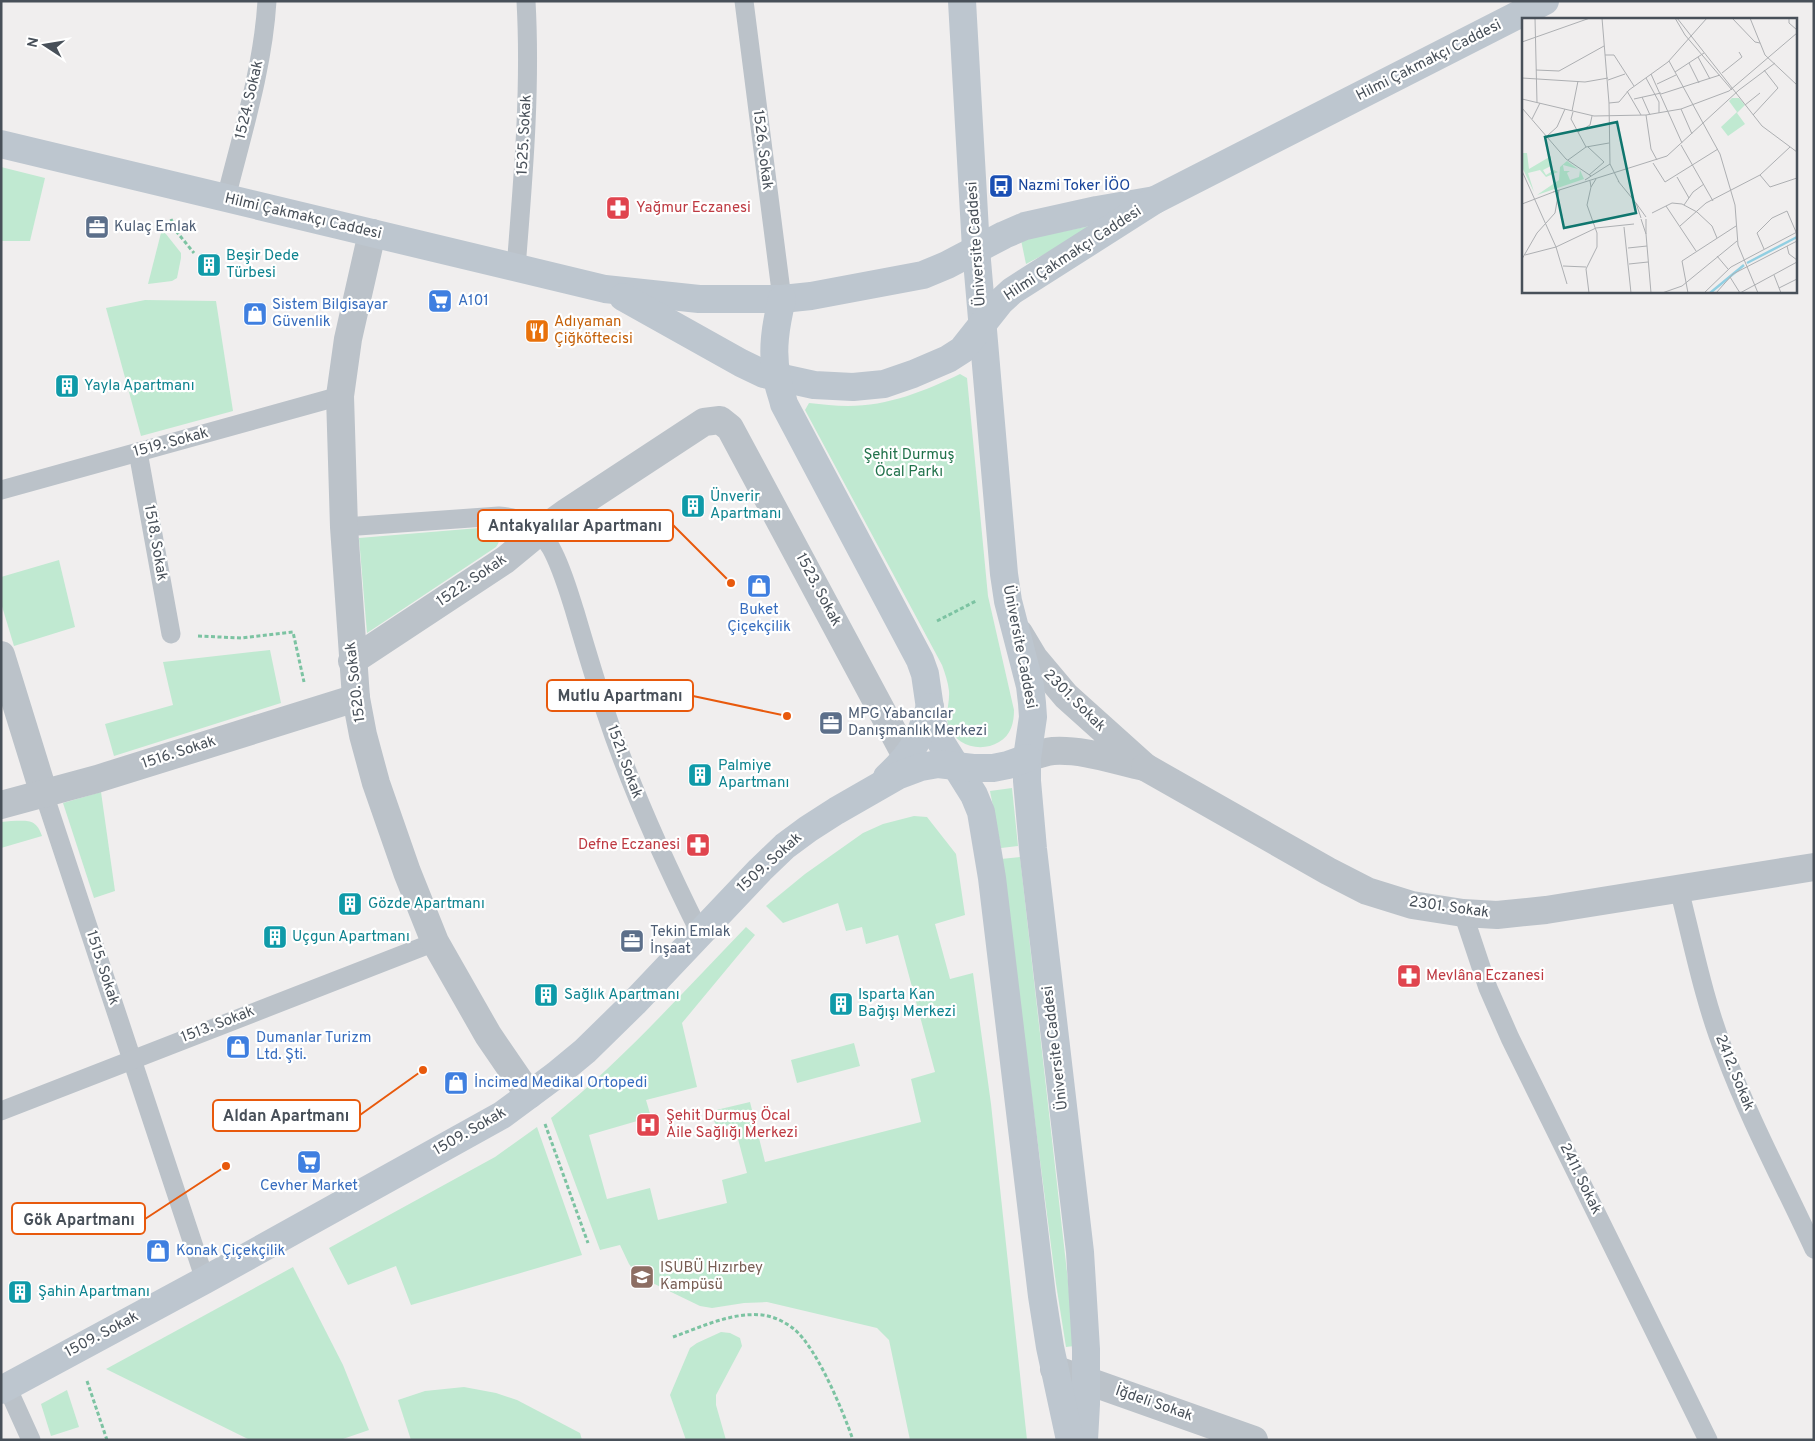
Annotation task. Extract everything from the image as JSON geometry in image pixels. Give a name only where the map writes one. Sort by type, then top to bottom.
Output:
[{"type":"main road","name":"Üniversite Caddesi","points":[[962,1],[976,249],[1004,574],[1014,625],[1030,686],[1032,703],[1033,718],[1027,758],[1027,781],[1033,849],[1080,1252],[1086,1349],[1084,1440]]},
{"type":"main road","name":"Hilmi Çakmakçı Caddesi","points":[[606,289],[630,300],[764,374],[814,385],[853,387],[884,384],[948,359],[962,350],[1000,302],[1012,292],[1155,200],[1545,1]]},
{"type":"main road","name":"Hilmi Çakmakçı Caddesi","points":[[1,144],[606,289],[699,299],[782,299],[811,296],[909,279],[941,268],[1025,226],[1097,210],[1155,200]]},
{"type":"main road","points":[[782,299],[775,339],[776,377],[784,404],[920,660],[937,736],[974,795],[981,812],[989,854],[1042,1296],[1054,1369],[1070,1440]]},
{"type":"main road","points":[[910,763],[914,747],[930,707]]},
{"type":"main road","name":"1509. Sokak","points":[[4,1389],[502,1115],[536,1106],[556,1076],[585,1051],[700,933],[734,895],[785,846],[808,829],[897,776],[910,763],[993,768],[1027,758]]},
{"type":"street","name":"1520. Sokak","points":[[372,233],[348,339],[340,396],[344,527],[356,698],[363,735],[376,783],[407,872],[435,942],[488,1035],[536,1106]]},
{"type":"street","name":"1522. Sokak","points":[[352,661],[505,560],[539,532],[704,422],[715,419]]},
{"type":"street","name":"1523. Sokak","points":[[715,419],[725,422],[730,428],[910,763]]},
{"type":"street","name":"2301. Sokak","points":[[1014,625],[1049,678],[1099,727],[1145,767],[1328,872],[1367,891],[1412,905],[1463,913],[1497,915],[1546,910],[1814,867]]},
{"type":"street","name":"1515. Sokak","points":[[1,655],[44,794]]},
{"type":"street","name":"1516. Sokak","points":[[1,805],[97,779],[356,698]]},
{"type":"street","name":"2301. Sokak","points":[[1027,758],[1042,753],[1079,752],[1145,767]]},
{"type":"street","name":"İğdeli Sokak","points":[[1054,1369],[1254,1440]]},
{"type":"lane","name":"1524. Sokak","points":[[226,198],[258,72],[266,27],[267,1]]},
{"type":"lane","name":"1525. Sokak","points":[[516,268],[525,151],[527,85],[526,1]]},
{"type":"lane","name":"1526. Sokak","points":[[744,1],[782,299]]},
{"type":"lane","name":"1519. Sokak","points":[[1,490],[340,396]]},
{"type":"lane","name":"1518. Sokak","points":[[138,452],[171,634]]},
{"type":"lane","points":[[344,527],[499,516],[513,517],[526,521],[539,532]]},
{"type":"lane","name":"1521. Sokak","points":[[539,532],[550,548],[565,580],[605,710],[635,796],[700,933]]},
{"type":"lane","name":"1515. Sokak","points":[[44,794],[205,1280]]},
{"type":"lane","name":"2412. Sokak","points":[[1679,889],[1710,1013],[1725,1054],[1814,1249]]},
{"type":"lane","name":"2411. Sokak","points":[[1463,913],[1488,988],[1510,1038],[1708,1440]]},
{"type":"lane","name":"1513. Sokak","points":[[1,1111],[435,942]]},
{"type":"lane","points":[[4,1389],[31,1440]]},
{"type":"path","points":[[172,222],[176,231],[194,253]]},
{"type":"path","points":[[171,634],[225,638],[293,632],[311,711]]},
{"type":"path","points":[[536,1106],[588,1243]]},
{"type":"path","points":[[674,1337],[715,1322],[741,1316],[763,1315],[779,1320],[794,1329],[808,1345],[831,1386],[853,1440]]},
{"type":"path","points":[[84,1373],[107,1440]]},
{"type":"green space","points":[[1,167],[45,178],[30,241],[1,241]]},
{"type":"green space","points":[[1104,223],[1026,264],[1021,240]]},
{"type":"green space","points":[[162,229],[181,253],[177,278],[172,281],[148,284]]},
{"type":"green space","points":[[145,300],[216,301],[233,411],[141,436],[106,308]]},
{"type":"green space","name":"Şehit Durmuş Öcal Parkı","points":[[960,374],[967,378],[988,596],[1014,710],[1012,724],[1006,736],[999,742],[984,747],[969,746],[962,743],[951,732],[947,721],[949,688],[942,665],[805,410],[809,403],[848,406],[892,400],[920,392]]},
{"type":"green space","points":[[491,527],[500,536],[496,547],[367,633],[359,538]]},
{"type":"green space","points":[[59,560],[75,627],[14,646],[1,603],[1,577]]},
{"type":"green space","points":[[270,650],[281,703],[114,756],[105,724],[173,705],[163,662]]},
{"type":"green space","points":[[1012,788],[1018,846],[1001,848],[990,791]]},
{"type":"green space","points":[[101,792],[115,891],[94,898],[63,803]]},
{"type":"green space","points":[[914,816],[927,817],[956,854],[965,915],[935,924],[950,979],[973,973],[991,1104],[1027,1440],[910,1440],[889,1340],[877,1328],[767,1302],[744,1303],[712,1308],[700,1306],[638,1276],[629,1264],[620,1245],[600,1250],[551,1118],[627,1050],[746,927],[755,935],[682,1023],[697,1087],[646,1100],[651,1117],[589,1135],[607,1199],[650,1188],[658,1220],[727,1203],[722,1180],[747,1173],[734,1124],[716,1128],[712,1111],[750,1102],[765,1162],[921,1122],[911,1079],[935,1072],[898,935],[866,944],[862,927],[846,931],[838,903],[783,923],[766,906],[805,874],[863,833],[883,824]]},
{"type":"green space","points":[[1,822],[34,823],[42,836],[1,848]]},
{"type":"green space","points":[[1020,857],[1068,1281],[1074,1346],[1066,1347],[1056,1284],[1001,859]]},
{"type":"green space","points":[[854,1043],[860,1066],[797,1083],[791,1060]]},
{"type":"green space","points":[[537,1127],[582,1255],[411,1305],[396,1266],[348,1285],[329,1248],[495,1157]]},
{"type":"green space","points":[[293,1267],[343,1365],[369,1430],[340,1440],[250,1440],[106,1369]]},
{"type":"green space","points":[[721,1332],[730,1333],[740,1338],[742,1346],[716,1395],[716,1405],[726,1440],[686,1440],[670,1395],[690,1348]]},
{"type":"green space","points":[[464,1387],[496,1393],[517,1400],[580,1433],[582,1440],[411,1440],[398,1400],[425,1391]]},
{"type":"green space","points":[[67,1390],[79,1427],[51,1436],[41,1404]]},
{"type":"place","name":"Nazmi Toker İÖO","points":[[1001,186]]},
{"type":"place","name":"Yağmur Eczanesi","points":[[618,208]]},
{"type":"place","name":"Kulaç Emlak","points":[[97,227]]},
{"type":"place","name":"Beşir Dede Türbesi","points":[[209,265]]},
{"type":"place","name":"A101","points":[[440,301]]},
{"type":"place","name":"Sistem Bilgisayar Güvenlik","points":[[255,314]]},
{"type":"place","name":"Adıyaman Çiğköftecisi","points":[[537,331]]},
{"type":"place","name":"Yayla Apartmanı","points":[[67,386]]},
{"type":"place","name":"Ünverir Apartmanı","points":[[693,506]]},
{"type":"place","name":"Antakyalılar Apartmanı","points":[[731,583]]},
{"type":"place","name":"Buket Çiçekçilik","points":[[759,586]]},
{"type":"place","name":"Mutlu Apartmanı","points":[[787,716]]},
{"type":"place","name":"MPG Yabancılar Danışmanlık Merkezi","points":[[831,723]]},
{"type":"place","name":"Palmiye Apartmanı","points":[[700,775]]},
{"type":"place","name":"Defne Eczanesi","points":[[698,845]]},
{"type":"place","name":"Gözde Apartmanı","points":[[350,904]]},
{"type":"place","name":"Uçgun Apartmanı","points":[[275,937]]},
{"type":"place","name":"Tekin Emlak İnşaat","points":[[632,941]]},
{"type":"place","name":"Mevlâna Eczanesi","points":[[1409,976]]},
{"type":"place","name":"Sağlık Apartmanı","points":[[546,995]]},
{"type":"place","name":"Isparta Kan Bağışı Merkezi","points":[[841,1004]]},
{"type":"place","name":"Dumanlar Turizm Ltd. Şti.","points":[[238,1047]]},
{"type":"place","name":"Aldan Apartmanı","points":[[423,1070]]},
{"type":"place","name":"İncimed Medikal Ortopedi","points":[[456,1083]]},
{"type":"place","name":"Şehit Durmuş Öcal Aile Sağlığı Merkezi","points":[[648,1125]]},
{"type":"place","name":"Cevher Market","points":[[309,1162]]},
{"type":"place","name":"Gök Apartmanı","points":[[226,1166]]},
{"type":"place","name":"Konak Çiçekçilik","points":[[158,1251]]},
{"type":"place","name":"ISUBÜ Hızırbey Kampüsü","points":[[642,1277]]},
{"type":"place","name":"Şahin Apartmanı","points":[[20,1292]]}]
